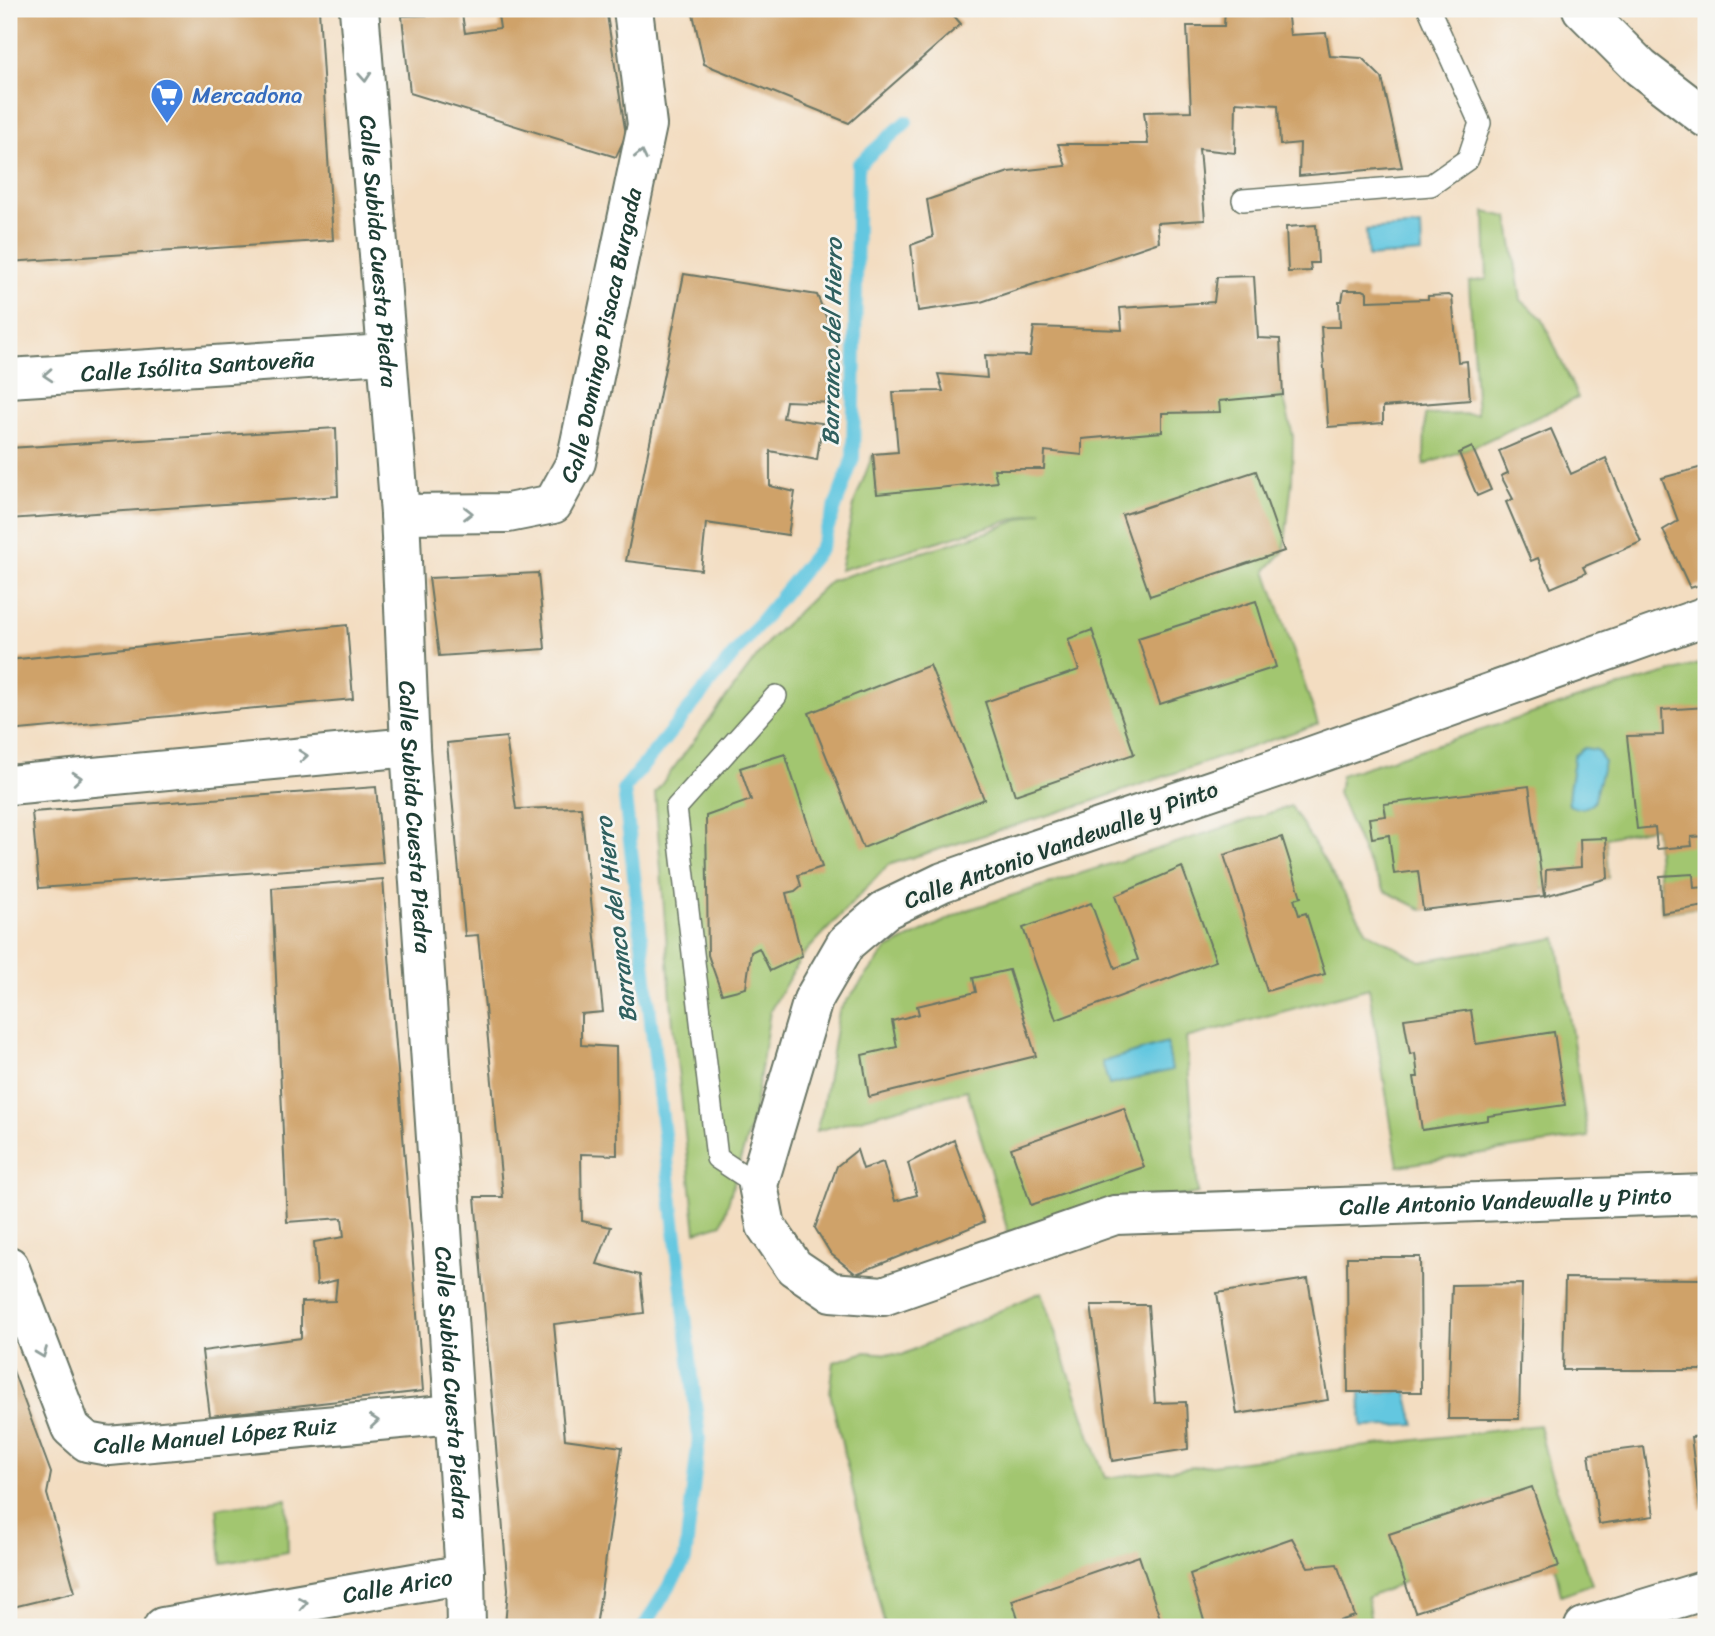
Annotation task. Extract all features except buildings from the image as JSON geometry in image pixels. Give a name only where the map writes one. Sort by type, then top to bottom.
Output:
[{"type":"street","name":"Calle Subida Cuesta Piedra","points":[[359,9],[400,514],[410,747],[465,1574],[466,1627]]},
{"type":"street","name":"Calle Domingo Pisaca Burgada","points":[[400,514],[508,513],[553,504],[576,463],[647,125],[633,9]]},
{"type":"street","points":[[1582,9],[1641,68],[1706,118]]},
{"type":"street","name":"Calle Isólita Santoveña","points":[[9,378],[385,354]]},
{"type":"street","name":"Calle Antonio Vandewalle y Pinto","points":[[1706,616],[1306,758],[943,882],[885,909],[846,943],[813,1000],[758,1185],[766,1226],[794,1266],[831,1292],[884,1296],[1115,1214],[1706,1194]]},
{"type":"street","points":[[9,785],[410,747]]},
{"type":"street","name":"Calle Manuel López Ruiz","points":[[9,1266],[71,1428],[87,1442],[109,1446],[454,1414]]},
{"type":"street","name":"Calle Arico","points":[[163,1627],[465,1574]]},
{"type":"street","points":[[1584,1627],[1706,1590]]},
{"type":"lane","points":[[1243,200],[1431,185],[1468,159],[1480,123],[1429,9]]},
{"type":"lane","points":[[758,1185],[717,1158],[676,808],[776,696]]},
{"type":"green space","points":[[1485,212],[1508,217],[1521,300],[1542,318],[1578,398],[1473,447],[1424,465],[1425,415],[1477,414],[1469,282],[1487,279]]},
{"type":"green space","points":[[1283,395],[1293,436],[1292,481],[1284,551],[1266,570],[1318,724],[1084,804],[888,865],[802,956],[770,1011],[754,1113],[722,1224],[696,1232],[673,1025],[655,793],[770,639],[830,581],[987,532],[1042,511],[840,570],[855,501],[873,454],[877,494],[1121,405]]},
{"type":"green space","points":[[1706,662],[1706,906],[1662,913],[1655,827],[1606,838],[1608,878],[1423,910],[1385,891],[1365,857],[1338,793],[1341,775],[1594,694]]},
{"type":"green space","points":[[1291,806],[1367,931],[1420,961],[1557,938],[1588,1137],[1398,1166],[1369,988],[1186,1038],[1198,1193],[1010,1239],[967,1090],[816,1131],[822,1111],[839,1011],[887,949],[967,910]]},
{"type":"green space","points":[[1041,1292],[1105,1478],[1539,1425],[1549,1468],[1592,1584],[1561,1595],[1549,1540],[1404,1582],[1367,1598],[1372,1627],[885,1627],[830,1393],[834,1362],[866,1352],[902,1355]]},
{"type":"green space","points":[[287,1499],[288,1552],[222,1563],[217,1508]]},
{"type":"water","points":[[1421,226],[1422,253],[1368,257],[1366,230]]},
{"type":"water","points":[[1584,748],[1597,750],[1604,762],[1593,803],[1578,808],[1569,805],[1569,794],[1574,756]]},
{"type":"water","points":[[1167,1043],[1172,1070],[1109,1085],[1102,1062]]},
{"type":"water","points":[[1360,1392],[1407,1392],[1415,1425],[1362,1427]]},
{"type":"waterway","name":"Barranco del Hierro","points":[[644,1627],[685,1560],[699,1437],[624,789],[820,549],[853,458],[858,165],[906,122]]},
{"type":"place","name":"Mercadona","points":[[167,125]]}]
